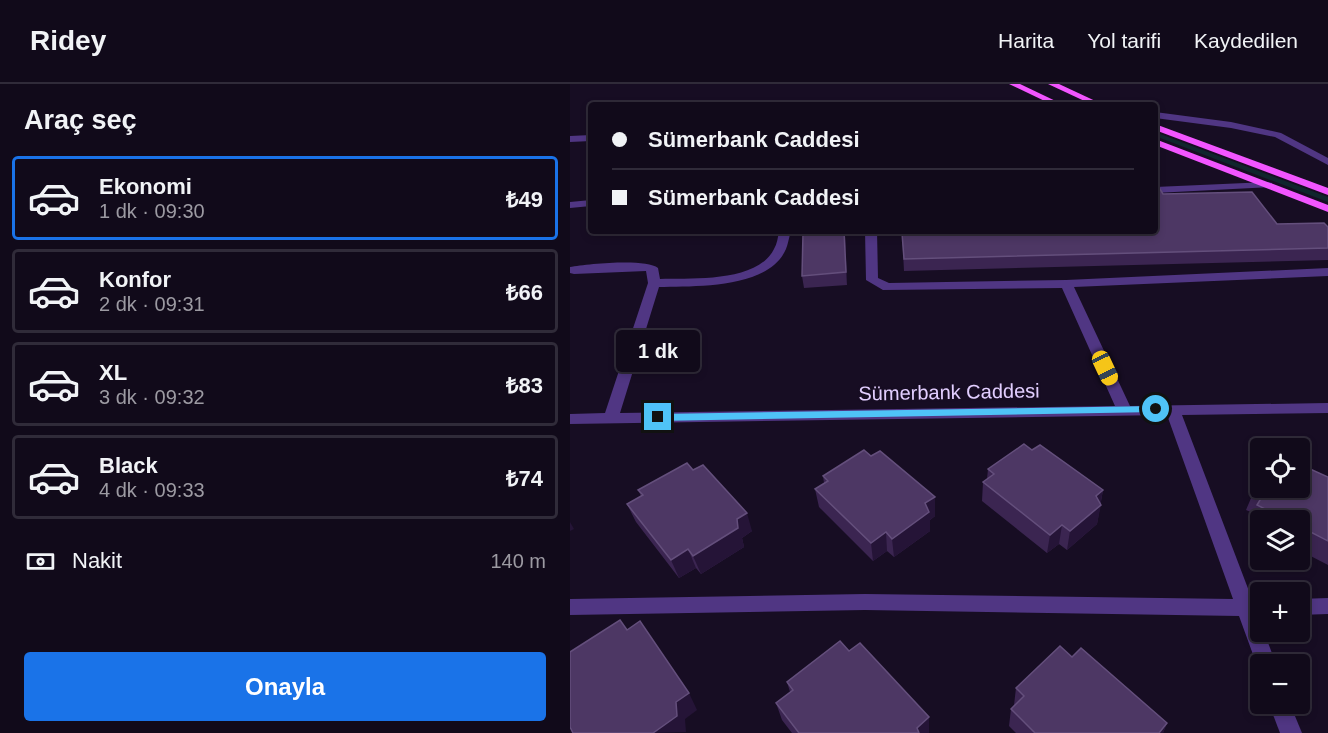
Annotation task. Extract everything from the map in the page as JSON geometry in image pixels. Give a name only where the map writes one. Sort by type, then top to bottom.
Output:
[{"type":"main road","points":[[1004,84],[1037,95]]},
{"type":"main road","points":[[1013,84],[1053,102]]},
{"type":"main road","points":[[1052,84],[1093,102]]},
{"type":"main road","points":[[1158,127],[1328,192]]},
{"type":"main road","points":[[1158,143],[1328,209]]},
{"type":"street","points":[[1158,115],[1240,126],[1278,135],[1328,162]]},
{"type":"street","points":[[570,139],[588,138]]},
{"type":"street","points":[[1158,190],[1268,185]]},
{"type":"street","points":[[570,204],[588,203]]},
{"type":"street","points":[[654,283],[728,279],[758,272],[774,260],[785,234]]},
{"type":"street","points":[[871,234],[872,280],[887,287],[1066,284],[1328,272]]},
{"type":"street","points":[[574,270],[635,266],[652,268],[654,283],[611,418]]},
{"type":"street","points":[[1066,284],[1124,410]]},
{"type":"street","name":"Sümerbank Caddesi","points":[[570,419],[1328,408]]},
{"type":"street","points":[[1172,409],[1250,601]]},
{"type":"street","points":[[570,607],[865,602],[1250,608]]},
{"type":"street","points":[[1310,607],[1328,606]]},
{"type":"street","points":[[1284,714],[1291,733]]},
{"type":"shaded area","points":[[1158,133],[1328,197],[1328,202],[1158,137]]},
{"type":"building","points":[[1158,186],[1163,194],[1252,192],[1277,224],[1324,223],[1328,227],[1328,248],[904,259],[902,234],[1158,234]]},
{"type":"building","points":[[803,234],[844,234],[846,272],[802,276]]},
{"type":"building","points":[[1024,444],[1032,450],[1040,445],[1103,490],[1096,496],[1101,505],[1070,531],[1062,525],[1050,535],[983,482],[994,474],[988,469]]},
{"type":"building","points":[[864,450],[871,456],[880,451],[935,497],[925,503],[929,512],[892,539],[886,532],[871,543],[815,489],[828,481],[823,476]]},
{"type":"building","points":[[687,463],[693,470],[703,465],[747,513],[737,519],[738,528],[693,556],[688,549],[671,560],[627,504],[643,495],[638,490]]},
{"type":"building","points":[[1310,469],[1328,477],[1328,541],[1310,532],[1310,510],[1267,510],[1257,505],[1261,498],[1310,498]]},
{"type":"building","points":[[620,620],[627,630],[640,621],[689,693],[676,702],[677,716],[653,733],[573,733],[570,727],[570,652]]},
{"type":"building","points":[[840,641],[849,651],[860,643],[929,717],[917,728],[919,733],[799,733],[776,703],[793,690],[787,682]]},
{"type":"building","points":[[1060,646],[1072,657],[1081,648],[1167,723],[1159,733],[1035,733],[1011,709],[1024,696],[1016,688]]},
{"type":"route","points":[[658,417],[1156,409]]}]
